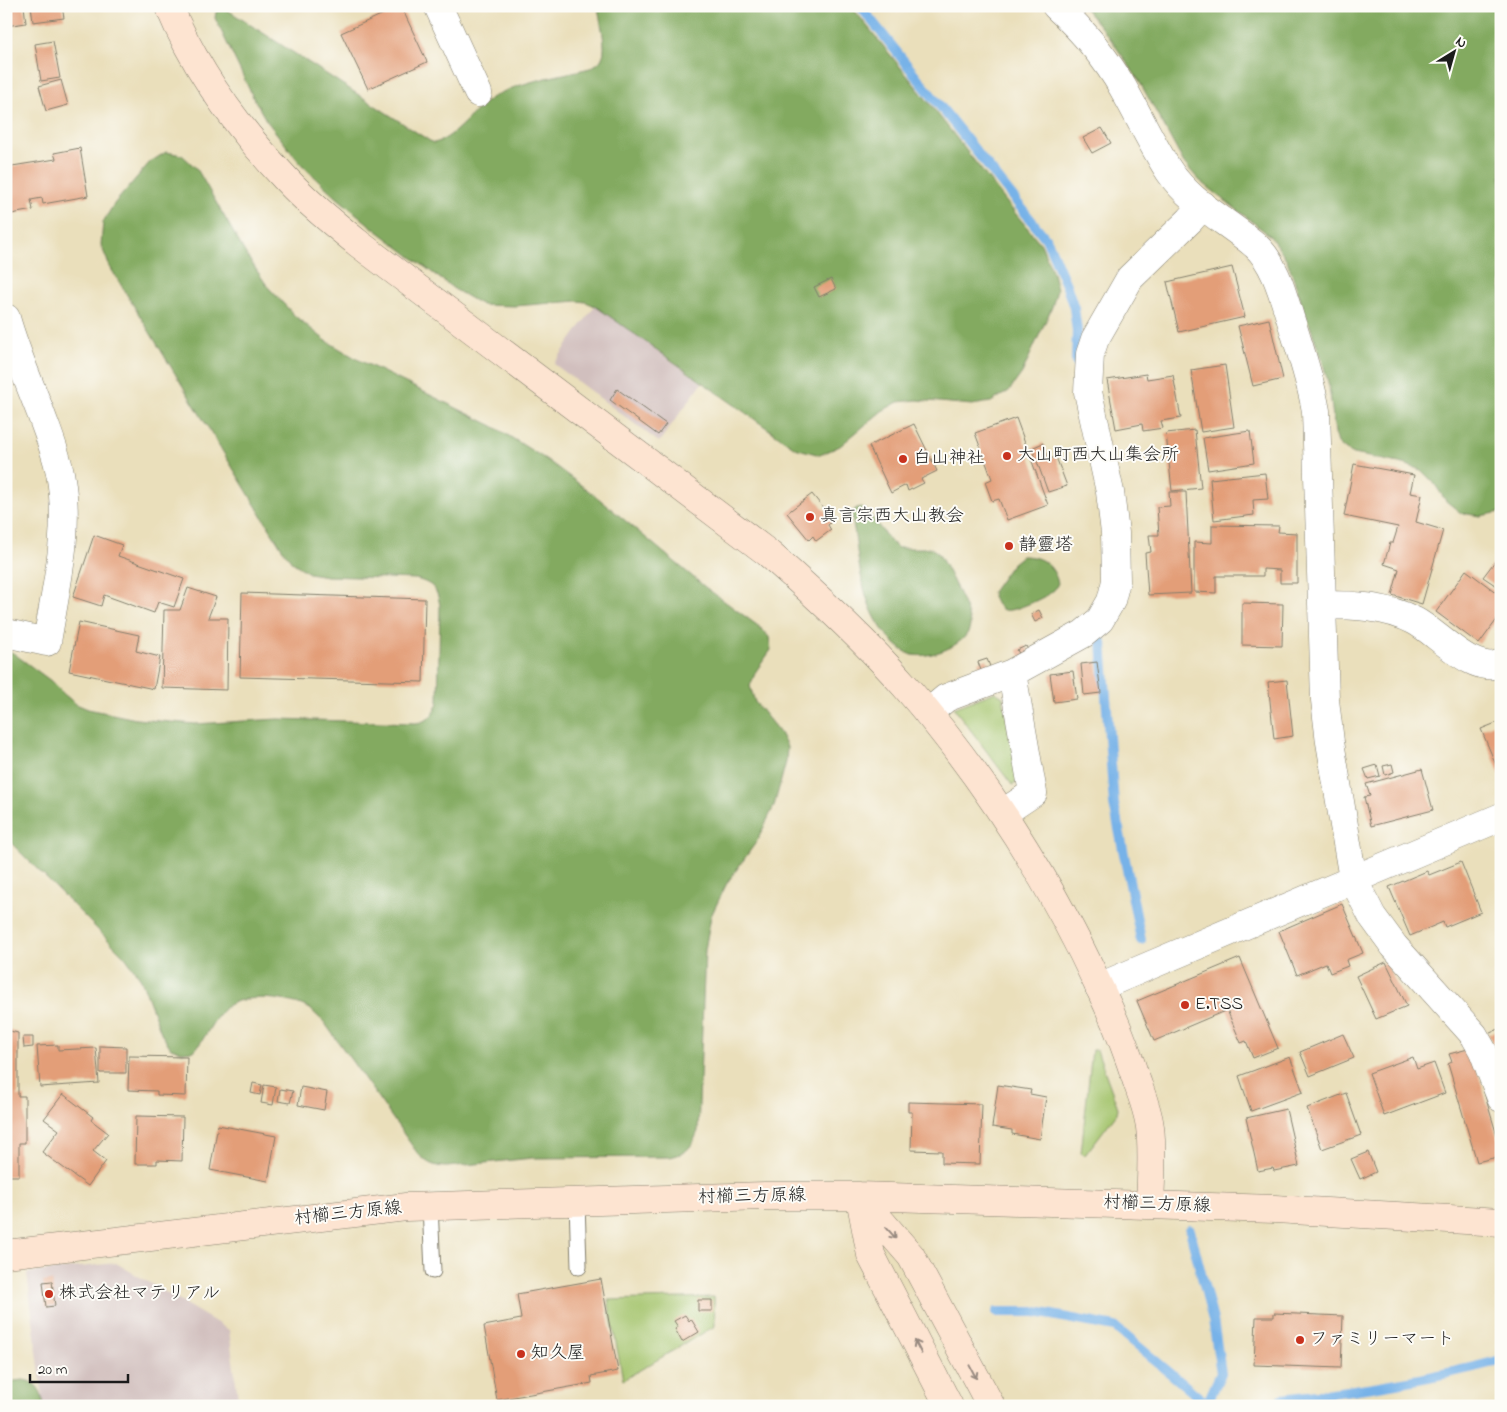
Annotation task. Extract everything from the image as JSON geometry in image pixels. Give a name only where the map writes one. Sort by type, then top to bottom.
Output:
[{"type":"street","points":[[169,6],[196,59],[222,100],[252,140],[278,170],[320,212],[359,244],[768,553],[816,595],[905,686],[928,713],[1003,814],[1052,892],[1082,948],[1132,1065],[1144,1101],[1150,1125],[1152,1152],[1150,1205]]},
{"type":"street","points":[[438,6],[478,93]]},
{"type":"street","points":[[1056,6],[1099,52],[1123,87],[1157,151],[1171,173],[1187,192],[1257,247],[1272,268],[1307,368],[1315,404],[1318,433],[1327,721],[1353,879],[1372,916],[1383,931],[1474,1035],[1483,1050],[1501,1098]]},
{"type":"street","points":[[928,713],[946,698],[1012,673],[1083,634],[1100,620],[1111,601],[1116,581],[1115,533],[1110,492],[1088,392],[1090,354],[1096,339],[1130,278],[1190,220],[1202,204]]},
{"type":"street","points":[[6,318],[51,441],[60,472],[64,511],[64,535],[46,642],[6,633]]},
{"type":"street","points":[[1322,605],[1344,605],[1379,609],[1398,614],[1416,621],[1480,665],[1496,666],[1501,663]]},
{"type":"street","points":[[1003,814],[1033,793],[1012,673]]},
{"type":"street","points":[[1099,986],[1501,817]]},
{"type":"street","name":"村櫛三方原線","points":[[6,1254],[351,1213],[430,1206],[765,1196],[859,1196],[1275,1209],[1501,1222]]},
{"type":"street","points":[[859,1196],[911,1256],[990,1404]]},
{"type":"street","points":[[859,1196],[871,1255],[949,1406]]},
{"type":"lane","points":[[577,1202],[579,1267]]},
{"type":"lane","points":[[430,1206],[433,1271]]},
{"type":"shaded area","points":[[595,306],[702,383],[659,442],[554,364]]},
{"type":"shaded area","points":[[116,1263],[229,1330],[239,1406],[44,1406],[27,1273]]},
{"type":"green space","points":[[598,6],[851,6],[1041,244],[1053,273],[1057,290],[1052,307],[1022,373],[1009,391],[991,402],[972,405],[917,400],[898,402],[882,411],[840,446],[820,455],[795,448],[595,306],[586,302],[577,301],[515,306],[482,305],[454,289],[372,227],[300,163],[266,120],[215,18],[216,12],[220,8],[226,9],[433,143],[447,138],[494,96],[520,85],[590,68],[599,63],[604,53],[604,47]]},
{"type":"green space","points":[[1083,6],[1501,6],[1501,512],[1480,516],[1461,513],[1446,501],[1434,483],[1421,470],[1404,464],[1354,454],[1338,443],[1329,386],[1323,363],[1287,260],[1269,235],[1199,180],[1184,163],[1138,79],[1112,41]]},
{"type":"green space","points":[[166,152],[182,155],[197,169],[247,256],[268,287],[295,316],[325,340],[357,359],[493,426],[547,460],[597,497],[705,587],[761,628],[769,637],[771,650],[756,671],[750,686],[755,702],[780,733],[787,747],[786,762],[774,806],[757,841],[727,883],[711,916],[705,950],[698,1131],[691,1146],[681,1154],[670,1157],[532,1158],[447,1167],[434,1165],[418,1154],[324,1022],[310,1009],[291,1002],[254,998],[233,1003],[220,1013],[194,1051],[182,1052],[171,1048],[162,1035],[141,979],[125,957],[6,838],[6,650],[13,653],[51,681],[76,704],[88,709],[136,719],[195,724],[278,719],[416,723],[430,717],[438,702],[440,606],[436,591],[430,585],[416,579],[327,576],[309,573],[292,562],[110,267],[101,245],[103,222],[114,204],[150,162]]},
{"type":"green space","points":[[861,507],[866,510],[898,548],[931,548],[938,553],[957,589],[969,620],[970,626],[962,640],[933,654],[914,655],[902,650],[885,633],[870,607],[860,569],[852,516],[853,511]]},
{"type":"green space","points":[[1022,556],[1029,556],[1045,562],[1053,571],[1058,583],[1051,593],[1038,600],[1014,609],[1001,609],[997,605],[992,592],[1012,564]]},
{"type":"green space","points":[[995,692],[1003,697],[1019,781],[1012,785],[954,708]]},
{"type":"green space","points":[[1092,1050],[1097,1050],[1118,1108],[1117,1113],[1085,1155],[1081,1153]]},
{"type":"green space","points":[[714,1297],[715,1326],[623,1380],[608,1300]]},
{"type":"green space","points":[[23,1380],[36,1385],[42,1396],[44,1406],[6,1406],[6,1382]]},
{"type":"building","points":[[6,6],[24,6],[26,23],[6,26]]},
{"type":"building","points":[[31,6],[62,6],[64,18],[33,22]]},
{"type":"building","points":[[401,6],[427,62],[368,89],[341,33]]},
{"type":"building","points":[[53,41],[60,78],[41,81],[35,44]]},
{"type":"building","points":[[61,80],[68,105],[46,111],[39,86]]},
{"type":"building","points":[[1102,128],[1111,143],[1092,153],[1083,138]]},
{"type":"building","points":[[80,148],[88,196],[43,204],[42,198],[31,200],[33,210],[6,215],[6,167],[56,159],[54,153]]},
{"type":"building","points":[[1232,267],[1245,317],[1179,332],[1167,282]]},
{"type":"building","points":[[831,279],[836,289],[819,297],[814,287]]},
{"type":"building","points":[[1269,319],[1283,379],[1253,386],[1238,326]]},
{"type":"building","points":[[1225,365],[1234,427],[1201,432],[1191,370]]},
{"type":"building","points":[[1146,374],[1147,379],[1173,375],[1181,418],[1161,421],[1163,428],[1143,431],[1142,424],[1116,429],[1107,380]]},
{"type":"building","points":[[617,389],[666,424],[658,435],[610,400]]},
{"type":"building","name":"大山町西大山集会所","points":[[1016,418],[1048,505],[1007,520],[999,499],[992,501],[985,482],[992,479],[975,433]]},
{"type":"building","name":"白山神社","points":[[914,424],[937,471],[921,479],[924,483],[908,491],[906,485],[891,493],[869,446]]},
{"type":"building","points":[[1195,430],[1201,488],[1172,491],[1166,433]]},
{"type":"building","points":[[1250,431],[1254,463],[1208,470],[1203,438]]},
{"type":"building","points":[[1043,443],[1049,459],[1056,457],[1067,486],[1048,492],[1032,448]]},
{"type":"building","points":[[1354,464],[1414,475],[1410,493],[1422,495],[1416,522],[1443,530],[1422,604],[1392,595],[1399,569],[1384,564],[1390,543],[1393,543],[1398,527],[1344,516]]},
{"type":"building","points":[[1265,473],[1268,499],[1253,500],[1254,515],[1214,520],[1210,479]]},
{"type":"building","points":[[1169,492],[1186,492],[1191,593],[1148,595],[1145,553],[1151,552],[1149,535],[1159,535],[1157,507],[1170,506]]},
{"type":"building","name":"真言宗西大山教会","points":[[812,494],[833,520],[828,525],[831,530],[816,541],[813,536],[809,540],[787,513]]},
{"type":"building","points":[[1212,525],[1279,526],[1278,532],[1297,533],[1297,583],[1280,583],[1280,570],[1263,569],[1263,576],[1216,576],[1216,593],[1194,592],[1194,542],[1212,543]]},
{"type":"building","points":[[94,535],[122,545],[118,556],[184,579],[174,607],[158,602],[154,613],[104,595],[101,606],[73,597]]},
{"type":"building","points":[[1499,556],[1501,557],[1501,589],[1483,577]]},
{"type":"building","points":[[1466,570],[1501,596],[1501,614],[1479,644],[1436,612]]},
{"type":"building","points":[[188,588],[216,597],[208,618],[228,618],[227,690],[162,688],[164,610],[180,610]]},
{"type":"building","points":[[242,593],[425,599],[423,682],[240,677]]},
{"type":"building","points":[[1242,603],[1283,604],[1282,646],[1242,645]]},
{"type":"building","points":[[1039,610],[1043,618],[1035,622],[1031,614]]},
{"type":"building","points":[[79,622],[139,635],[136,651],[160,657],[154,689],[69,671]]},
{"type":"building","points":[[1026,646],[1031,655],[1022,659],[1017,650]]},
{"type":"building","points":[[987,659],[991,669],[982,673],[978,662]]},
{"type":"building","points":[[1097,662],[1101,693],[1084,695],[1081,664]]},
{"type":"building","points":[[1073,671],[1077,699],[1054,702],[1050,674]]},
{"type":"building","points":[[1287,680],[1293,736],[1274,739],[1268,682]]},
{"type":"building","points":[[1501,721],[1501,777],[1481,729]]},
{"type":"building","points":[[1392,764],[1394,772],[1385,775],[1383,766]]},
{"type":"building","points":[[1377,765],[1380,776],[1368,779],[1364,769]]},
{"type":"building","points":[[1422,769],[1433,810],[1371,826],[1364,797],[1370,796],[1366,784]]},
{"type":"building","points":[[1461,862],[1481,912],[1445,927],[1443,922],[1410,936],[1389,887],[1427,871],[1429,875]]},
{"type":"building","points":[[1342,904],[1363,953],[1346,960],[1348,966],[1330,973],[1326,963],[1297,975],[1279,931]]},
{"type":"building","points":[[1240,958],[1278,1048],[1253,1058],[1246,1041],[1241,1043],[1227,1010],[1154,1041],[1137,1001]]},
{"type":"building","points":[[1386,962],[1407,1006],[1376,1019],[1356,976]]},
{"type":"building","points":[[1501,1028],[1501,1060],[1488,1034]]},
{"type":"building","points":[[6,1030],[18,1033],[18,1096],[25,1096],[25,1143],[19,1143],[19,1176],[6,1176]]},
{"type":"building","points":[[1343,1034],[1354,1058],[1310,1076],[1300,1052]]},
{"type":"building","points":[[23,1037],[33,1037],[33,1047],[24,1048]]},
{"type":"building","points":[[58,1045],[58,1050],[96,1048],[99,1083],[40,1087],[37,1046]]},
{"type":"building","points":[[100,1046],[126,1047],[126,1073],[100,1073]]},
{"type":"building","points":[[1468,1049],[1473,1056],[1498,1139],[1501,1138],[1501,1156],[1477,1162],[1448,1064],[1452,1062],[1449,1054]]},
{"type":"building","points":[[129,1056],[187,1057],[186,1096],[157,1095],[157,1091],[128,1090]]},
{"type":"building","points":[[1290,1057],[1303,1092],[1251,1111],[1239,1076]]},
{"type":"building","points":[[1413,1057],[1417,1069],[1434,1063],[1445,1093],[1384,1116],[1369,1073]]},
{"type":"building","points":[[253,1083],[262,1085],[260,1095],[251,1093]]},
{"type":"building","points":[[264,1085],[276,1087],[273,1105],[261,1103]]},
{"type":"building","points":[[998,1085],[1031,1090],[1030,1094],[1046,1097],[1040,1139],[1012,1134],[1012,1130],[992,1127]]},
{"type":"building","points":[[301,1087],[327,1092],[324,1110],[298,1105]]},
{"type":"building","points":[[280,1089],[293,1091],[290,1103],[278,1101]]},
{"type":"building","points":[[1346,1093],[1361,1135],[1322,1149],[1307,1108]]},
{"type":"building","points":[[63,1094],[93,1117],[91,1120],[108,1133],[93,1151],[106,1161],[88,1186],[42,1152],[59,1130],[44,1119]]},
{"type":"building","points":[[908,1102],[982,1104],[980,1164],[942,1163],[942,1151],[911,1150],[912,1112],[908,1112]]},
{"type":"building","points":[[1286,1109],[1299,1166],[1274,1171],[1273,1168],[1258,1171],[1246,1118]]},
{"type":"building","points":[[136,1116],[183,1117],[182,1161],[157,1160],[157,1164],[135,1164]]},
{"type":"building","points":[[218,1125],[276,1136],[268,1181],[210,1170]]},
{"type":"building","points":[[1368,1152],[1376,1172],[1360,1179],[1351,1159]]},
{"type":"building","points":[[601,1279],[618,1371],[591,1376],[592,1383],[497,1400],[484,1326],[521,1319],[517,1294]]},
{"type":"building","name":"株式会社マテリアル","points":[[52,1281],[55,1306],[46,1307],[43,1282]]},
{"type":"building","points":[[698,1300],[712,1300],[712,1311],[698,1311]]},
{"type":"building","points":[[1274,1313],[1343,1316],[1341,1368],[1254,1365],[1256,1317],[1274,1317]]},
{"type":"building","points":[[685,1315],[689,1321],[691,1319],[699,1332],[682,1342],[675,1329],[678,1327],[674,1321]]},
{"type":"waterway","points":[[860,6],[1047,240],[1074,308],[1077,331],[1076,362]]},
{"type":"waterway","points":[[1102,642],[1114,804],[1141,940]]},
{"type":"waterway","points":[[1190,1230],[1213,1320],[1221,1373],[1207,1404]]},
{"type":"waterway","points":[[997,1312],[1036,1312],[1115,1327],[1207,1404],[1213,1404]]},
{"type":"waterway","points":[[1282,1399],[1392,1384],[1501,1360]]},
{"type":"place","name":"大山町西大山集会所","points":[[1007,456]]},
{"type":"place","name":"白山神社","points":[[903,459]]},
{"type":"place","name":"真言宗西大山教会","points":[[810,517]]},
{"type":"place","name":"静靈塔","points":[[1009,546]]},
{"type":"place","name":"E.TSS","points":[[1185,1005]]},
{"type":"place","name":"株式会社マテリアル","points":[[49,1294]]},
{"type":"place","name":"ファミリーマート","points":[[1300,1340]]},
{"type":"place","name":"知久屋","points":[[521,1354]]}]
